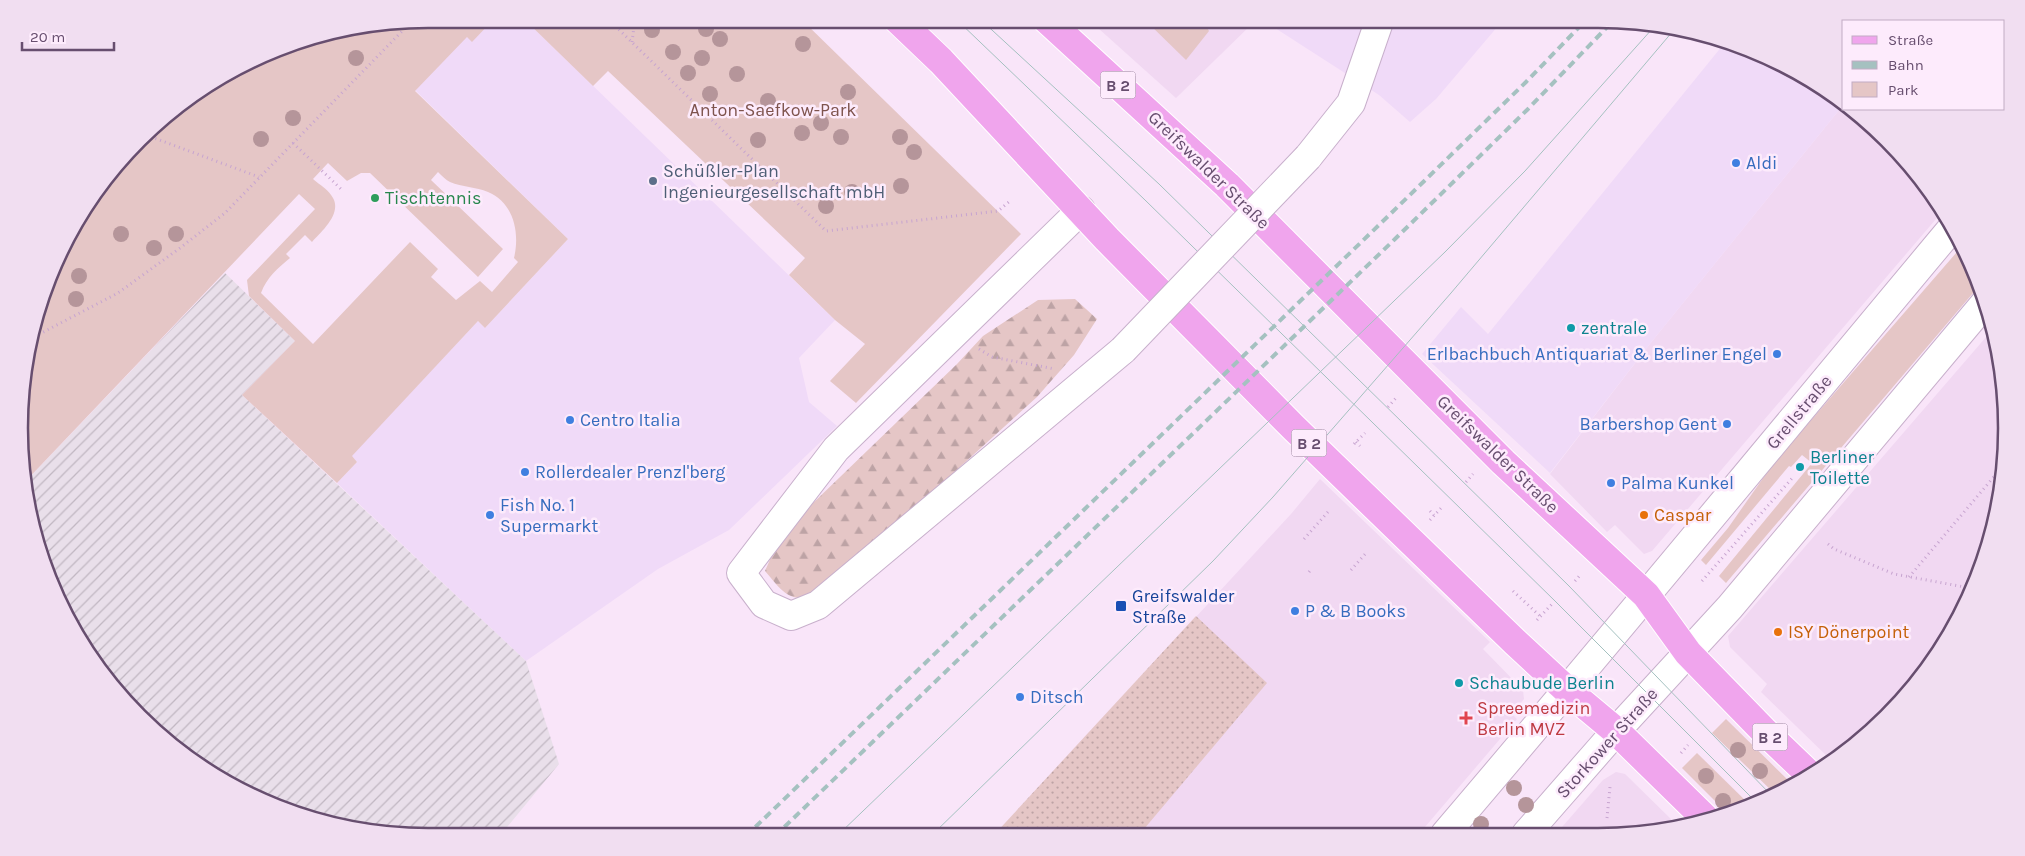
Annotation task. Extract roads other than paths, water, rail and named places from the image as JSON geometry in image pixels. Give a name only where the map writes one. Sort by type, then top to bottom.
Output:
[{"type":"main road","name":"B 2","points":[[906,28],[948,68],[1081,210],[1293,427],[1568,691],[1616,731],[1702,815]]},
{"type":"main road","name":"Greifswalder Straße","points":[[1056,28],[1227,185],[1503,462],[1646,595],[1688,653],[1805,770]]},
{"type":"street","points":[[1081,210],[836,450],[741,573],[764,604],[791,616],[818,605],[1123,350],[1308,157],[1351,103],[1377,28]]},
{"type":"street","name":"Grellstraße","points":[[1646,595],[1947,234]]},
{"type":"street","points":[[1688,653],[1795,530],[1979,309]]},
{"type":"street","points":[[1449,828],[1568,691],[1646,595]]},
{"type":"street","name":"Storkower Straße","points":[[1531,828],[1616,731],[1688,653]]},
{"type":"tram line","points":[[965,28],[1145,200],[1555,601],[1751,797]]},
{"type":"tram line","points":[[990,28],[1159,184],[1504,522],[1569,586],[1767,790]]},
{"type":"tram line","points":[[845,828],[1445,252],[1525,171],[1650,31]]},
{"type":"tram line","points":[[939,828],[1213,561],[1273,497],[1451,293],[1670,34]]},
{"type":"railway","points":[[754,828],[1380,224],[1526,82],[1578,28]]},
{"type":"railway","points":[[783,828],[1395,239],[1527,110],[1606,28]]},
{"type":"place","name":"Aldi","points":[[1736,163]]},
{"type":"place","name":"Schüßler-Plan Ingenieurgesellschaft mbH","points":[[653,181]]},
{"type":"place","name":"Tischtennis","points":[[375,198]]},
{"type":"place","name":"zentrale","points":[[1571,328]]},
{"type":"place","name":"Erlbachbuch Antiquariat & Berliner Engel","points":[[1777,354]]},
{"type":"place","name":"Centro Italia","points":[[570,420]]},
{"type":"place","name":"Barbershop Gent","points":[[1727,424]]},
{"type":"place","name":"Berliner Toilette","points":[[1800,467]]},
{"type":"place","name":"Rollerdealer Prenzl'berg","points":[[525,472]]},
{"type":"place","name":"Palma Kunkel","points":[[1611,483]]},
{"type":"place","name":"Fish No. 1 Supermarkt","points":[[490,515]]},
{"type":"place","name":"Caspar","points":[[1644,515]]},
{"type":"place","name":"Greifswalder Straße","points":[[1121,606]]},
{"type":"place","name":"P & B Books","points":[[1295,611]]},
{"type":"place","name":"ISY Dönerpoint","points":[[1778,632]]},
{"type":"place","name":"Schaubude Berlin","points":[[1459,683]]},
{"type":"place","name":"Ditsch","points":[[1020,697]]},
{"type":"place","name":"Spreemedizin Berlin MVZ","points":[[1466,718]]},
{"type":"park label","name":"Anton-Saefkow-Park","points":[[773,110]]}]
